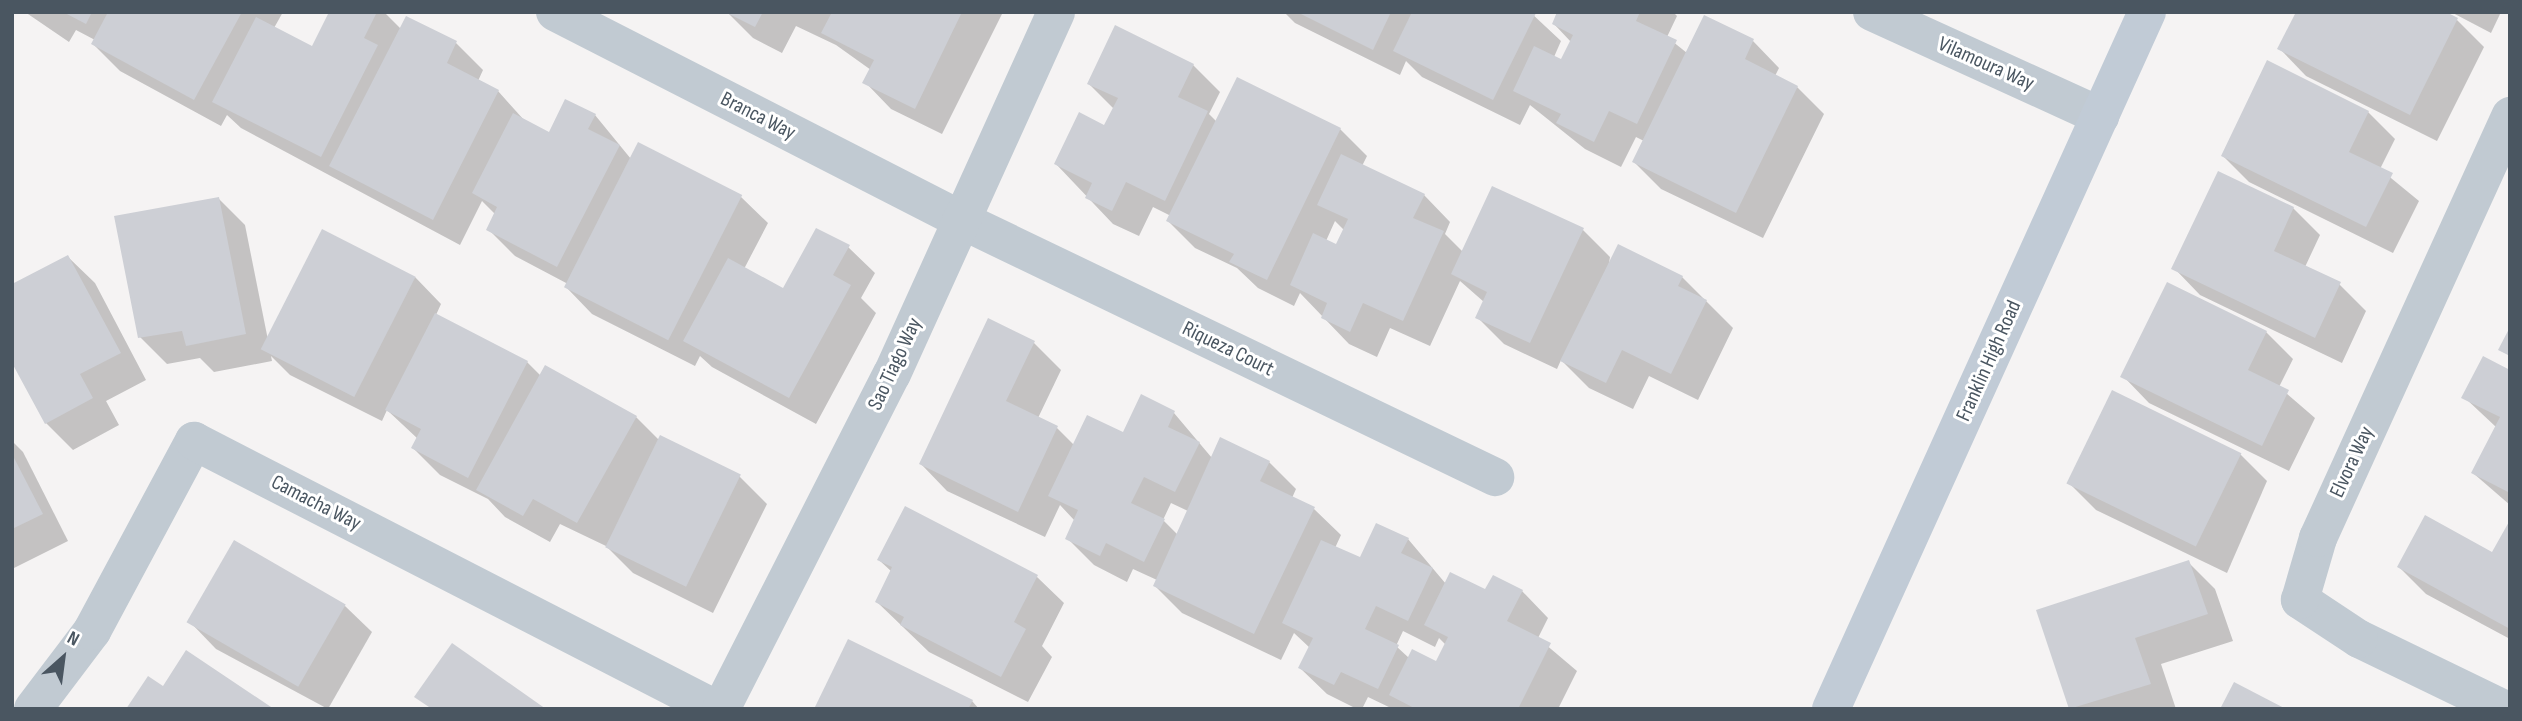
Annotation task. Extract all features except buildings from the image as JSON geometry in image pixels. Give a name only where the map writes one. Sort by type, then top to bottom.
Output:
[{"type":"street","name":"Branca Way","points":[[555,12],[961,220]]},
{"type":"street","name":"Sao Tiago Way","points":[[718,709],[892,374],[1056,12]]},
{"type":"street","name":"Vilamoura Way","points":[[1872,12],[2100,116]]},
{"type":"street","name":"Franklin High Road","points":[[1831,709],[2147,12]]},
{"type":"street","name":"Elvora Way","points":[[2504,709],[2359,639],[2300,600],[2318,538],[2510,116]]},
{"type":"street","name":"Riqueza Court","points":[[961,220],[1495,477]]},
{"type":"street","name":"Camacha Way","points":[[33,709],[92,631],[194,441],[718,709]]}]
